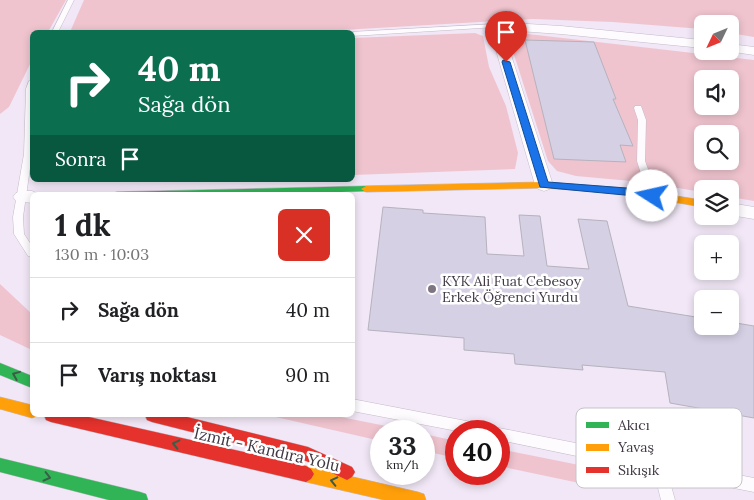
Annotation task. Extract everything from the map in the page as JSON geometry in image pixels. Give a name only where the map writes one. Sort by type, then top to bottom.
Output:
[{"type":"main road","points":[[244,192],[544,185],[626,191],[694,203]]},
{"type":"main road","points":[[0,369],[30,381]]},
{"type":"main road","points":[[0,403],[30,410]]},
{"type":"main road","name":"İzmit - Kandıra Yolu","points":[[60,417],[418,500]]},
{"type":"main road","points":[[160,417],[308,454],[399,496]]},
{"type":"main road","points":[[0,465],[140,500]]},
{"type":"street","points":[[544,185],[495,26],[561,30],[694,43]]},
{"type":"street","points":[[739,49],[754,51]]},
{"type":"street","points":[[739,210],[754,213]]},
{"type":"lane","points":[[56,30],[71,0]]},
{"type":"lane","points":[[355,34],[495,26]]},
{"type":"lane","points":[[30,89],[27,197],[18,218],[19,234],[30,250]]},
{"type":"lane","points":[[638,108],[642,120],[641,161],[652,196]]},
{"type":"lane","points":[[355,406],[445,423]]},
{"type":"lane","points":[[510,436],[576,449]]},
{"type":"shaded area","points":[[0,0],[66,0],[49,30],[30,30],[30,64],[9,107],[0,114]]},
{"type":"shaded area","points":[[84,0],[754,0],[754,37],[739,34],[739,15],[694,15],[694,28],[613,22],[533,19],[343,30],[71,30]]},
{"type":"shaded area","points":[[475,33],[483,36],[489,67],[506,106],[518,153],[515,169],[355,175],[355,38]]},
{"type":"shaded area","points":[[519,33],[694,53],[694,60],[739,60],[739,58],[754,60],[754,201],[739,198],[739,180],[694,180],[694,191],[642,182],[576,176],[557,171],[548,161],[509,39]]},
{"type":"shaded area","points":[[0,284],[30,312],[30,349],[0,335]]},
{"type":"shaded area","points":[[276,417],[341,417],[370,423],[370,438]]},
{"type":"shaded area","points":[[435,436],[445,439],[445,456],[435,453]]},
{"type":"shaded area","points":[[510,451],[576,464],[576,482],[510,468]]},
{"type":"building","points":[[525,40],[594,42],[616,99],[613,99],[633,146],[620,145],[626,162],[554,159]]},
{"type":"building","name":"KYK Ali Fuat Cebesoy Erkek Öğrenci Yurdu","points":[[383,207],[423,210],[423,213],[485,217],[487,254],[524,256],[519,215],[540,216],[547,266],[589,269],[578,219],[607,221],[628,306],[694,317],[694,335],[739,335],[739,324],[754,326],[754,418],[742,416],[742,408],[698,408],[670,403],[665,372],[582,365],[583,370],[515,364],[514,354],[464,350],[464,338],[368,330]]},
{"type":"traffic: fast","points":[[241,192],[366,189]]},
{"type":"traffic: fast","points":[[0,369],[30,381]]},
{"type":"traffic: fast","points":[[0,465],[140,500]]},
{"type":"traffic: slow","points":[[366,189],[544,185],[626,191],[694,203]]},
{"type":"traffic: slow","points":[[0,403],[30,410]]},
{"type":"traffic: slow","points":[[306,474],[418,500]]},
{"type":"traffic: jam","points":[[60,417],[306,474]]},
{"type":"traffic: jam","points":[[160,417],[308,454],[347,472]]},
{"type":"place","name":"KYK Ali Fuat Cebesoy Erkek Öğrenci Yurdu","points":[[432,289]]},
{"type":"route","points":[[506,62],[544,185],[626,191],[652,196]]}]
